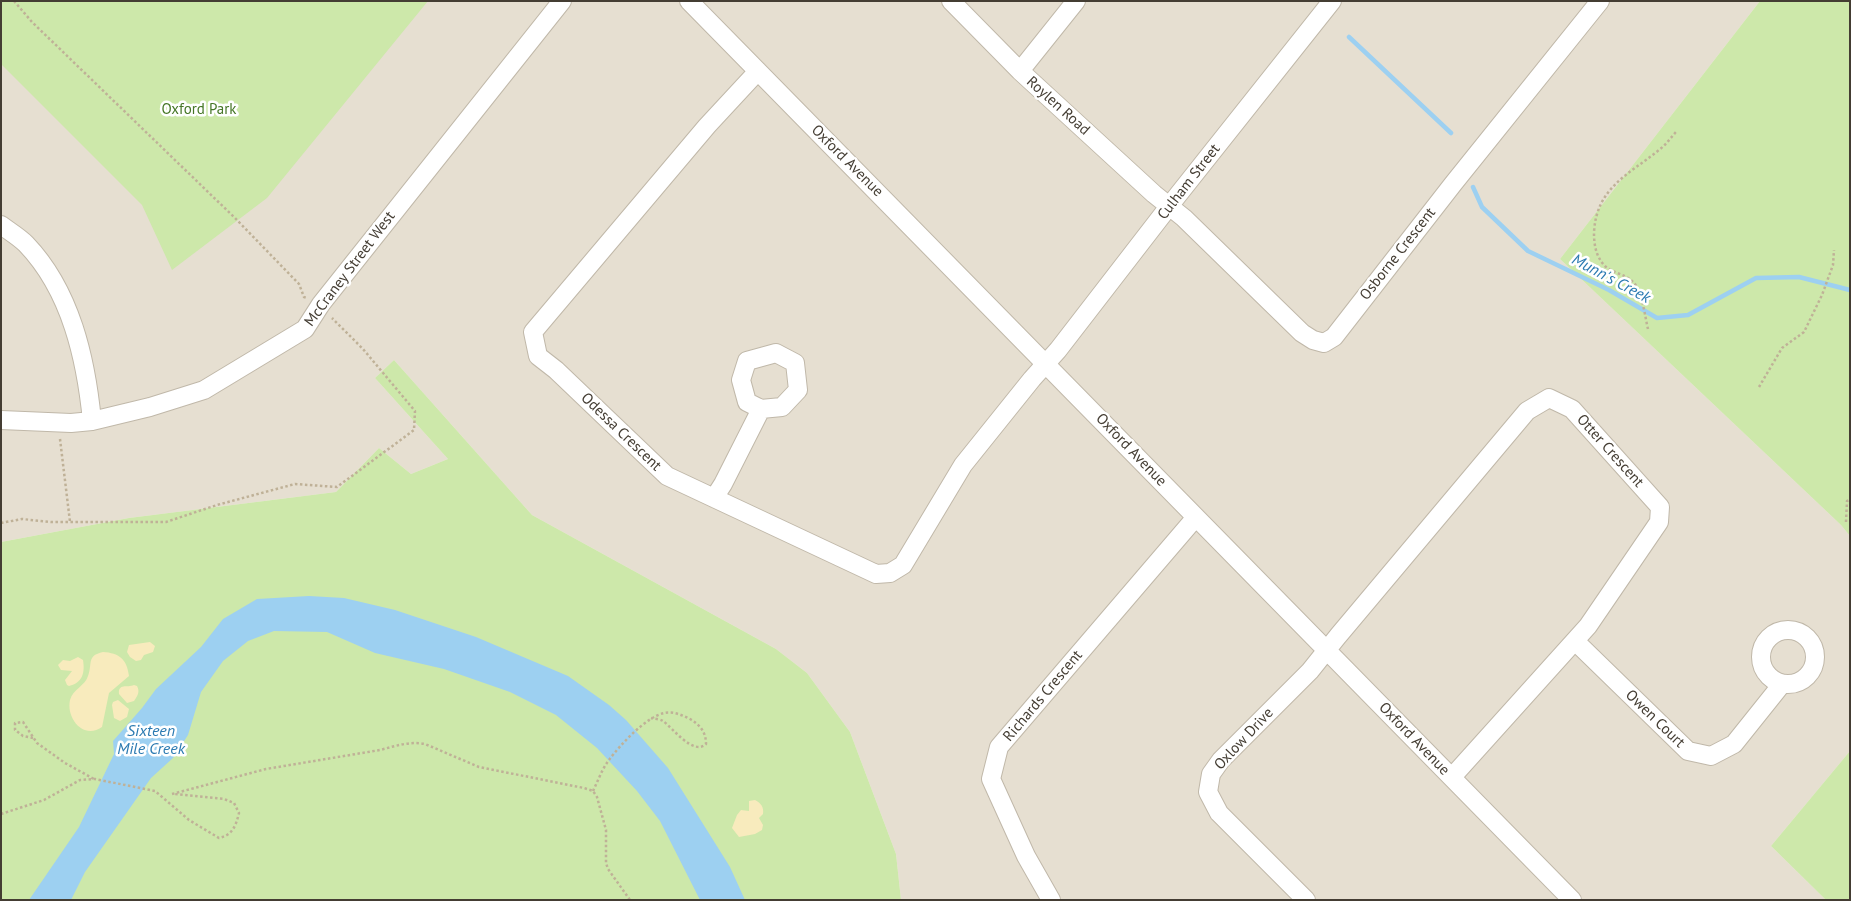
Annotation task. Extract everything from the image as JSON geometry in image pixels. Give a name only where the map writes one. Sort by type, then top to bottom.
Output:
[{"type":"street","name":"McCraney Street West","points":[[1,420],[58,423],[92,421],[150,407],[204,390],[306,329],[321,304],[562,1]]},
{"type":"street","name":"Oxford Avenue","points":[[688,1],[1452,777],[1569,899]]},
{"type":"street","name":"Roylen Road","points":[[951,1],[1020,71],[1154,194],[1170,205]]},
{"type":"street","points":[[1020,71],[1076,1]]},
{"type":"street","name":"Culham Street","points":[[1046,364],[1332,1]]},
{"type":"street","name":"Osborne Crescent","points":[[1170,205],[1302,333],[1313,340],[1324,343],[1334,337],[1453,184],[1600,1]]},
{"type":"street","name":"Odessa Crescent","points":[[758,71],[707,126],[533,332],[538,356],[556,370],[667,476],[876,574],[890,573],[903,565],[963,464],[1046,364]]},
{"type":"street","points":[[1,225],[25,244],[55,282],[74,328],[87,373],[92,421]]},
{"type":"street","name":"Otter Crescent","points":[[1328,651],[1338,636],[1527,411],[1549,398],[1572,409],[1660,507],[1659,522],[1588,626],[1452,777]]},
{"type":"street","points":[[714,498],[761,409]]},
{"type":"street","name":"Richards Crescent","points":[[1051,900],[1026,856],[991,779],[999,747],[1196,517]]},
{"type":"street","name":"Owen Court","points":[[1575,641],[1688,751],[1711,756],[1734,744],[1782,684]]},
{"type":"street","name":"Oxlow Drive","points":[[1306,900],[1219,813],[1208,792],[1211,774],[1221,760],[1328,651]]},
{"type":"path","points":[[1,523],[22,519],[70,522],[166,522],[217,505],[295,484],[337,487],[414,430],[415,411],[363,349],[328,314],[321,304],[304,297],[299,284],[32,22],[14,1]]},
{"type":"path","points":[[1648,329],[1638,290],[1632,281],[1605,267],[1598,257],[1594,242],[1595,222],[1602,199],[1616,183],[1660,149],[1677,131]]},
{"type":"path","points":[[1759,387],[1782,348],[1804,332],[1822,295],[1833,265],[1834,250]]},
{"type":"path","points":[[58,423],[70,522]]},
{"type":"path","points":[[1846,522],[1847,501],[1850,500]]},
{"type":"path","points":[[593,792],[608,761],[642,724],[651,718],[665,712],[675,712],[692,720],[704,733],[706,744],[699,747],[693,745],[680,737],[662,721],[651,718]]},
{"type":"path","points":[[33,738],[23,736],[15,730],[15,723],[23,722],[37,743],[64,763],[96,780]]},
{"type":"path","points":[[1,814],[44,800],[80,780],[96,780],[155,791],[189,820],[219,838],[225,837],[234,830],[239,813],[234,803],[224,799],[172,794],[266,769],[417,743],[425,744],[478,767],[584,788],[593,792],[597,797],[606,830],[606,863],[608,869],[630,900]]},
{"type":"shaded area","points":[[1,1],[1760,1],[1560,259],[1841,525],[1850,536],[1850,751],[1771,846],[1826,900],[901,900],[896,854],[850,732],[807,673],[776,649],[532,515],[394,360],[375,378],[448,459],[411,474],[379,448],[336,492],[129,518],[1,542]]},
{"type":"green space","name":"Oxford Park","points":[[1,1],[428,1],[267,198],[172,270],[142,205],[1,64]]},
{"type":"green space","points":[[1760,1],[1850,1],[1850,536],[1841,525],[1560,259]]},
{"type":"green space","points":[[394,360],[532,515],[776,649],[807,673],[850,732],[896,854],[901,900],[1,900],[1,542],[129,518],[336,492],[379,448],[411,474],[448,459],[375,378]]},
{"type":"green space","points":[[1850,751],[1850,900],[1826,900],[1771,846]]},
{"type":"sand","points":[[150,642],[155,646],[153,652],[144,655],[141,660],[136,661],[127,652],[129,645]]},
{"type":"sand","points":[[103,652],[114,654],[121,658],[126,665],[129,676],[109,693],[102,727],[89,731],[78,726],[74,720],[69,707],[70,700],[86,679],[92,658]]},
{"type":"sand","points":[[78,657],[83,660],[83,673],[80,680],[74,685],[69,686],[65,680],[72,671],[61,670],[58,665],[63,660],[70,661]]},
{"type":"sand","points":[[134,685],[138,688],[137,695],[134,701],[127,703],[119,694],[120,688]]},
{"type":"sand","points":[[118,700],[129,709],[127,717],[120,721],[114,718],[112,705],[113,702]]},
{"type":"sand","points":[[755,800],[763,809],[763,814],[759,818],[763,825],[762,830],[755,834],[739,837],[732,828],[737,815],[741,810],[749,811],[749,801]]},
{"type":"water","name":"Sixteen Mile Creek","points":[[309,596],[344,598],[395,610],[476,637],[568,676],[609,705],[626,720],[668,768],[730,867],[745,900],[700,900],[660,821],[637,791],[597,748],[556,715],[510,692],[444,669],[375,653],[327,632],[274,631],[248,641],[223,661],[201,692],[188,735],[173,758],[151,778],[85,872],[71,900],[29,900],[79,827],[114,754],[113,741],[156,689],[201,647],[223,619],[257,599]]},
{"type":"waterway","name":"Munn's Creek","points":[[1349,37],[1451,133]]},
{"type":"waterway","name":"Munn's Creek","points":[[1473,187],[1482,207],[1528,251],[1609,290],[1657,318],[1688,315],[1756,278],[1799,277],[1850,290]]}]
